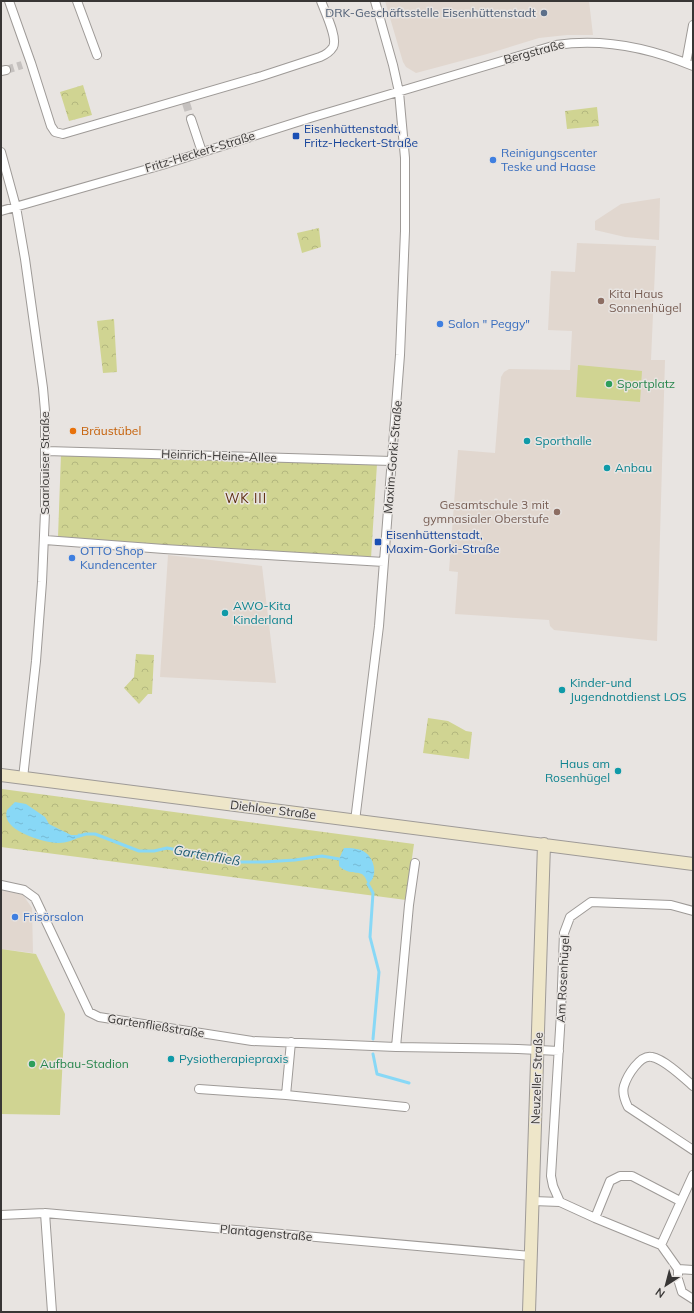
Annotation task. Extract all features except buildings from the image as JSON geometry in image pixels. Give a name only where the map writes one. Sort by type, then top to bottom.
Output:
[{"type":"main road","name":"Diehloer Straße","points":[[1,775],[693,864]]},
{"type":"main road","name":"Neuzeller Straße","points":[[530,1312],[544,844]]},
{"type":"street","points":[[9,1],[51,126],[55,132],[63,134],[126,115],[185,100],[320,57],[333,48],[335,40],[321,1]]},
{"type":"street","points":[[77,1],[97,55]]},
{"type":"street","name":"Maxim-Gorki-Straße","points":[[355,821],[379,626],[400,355],[405,231],[405,158],[399,92],[394,65],[374,1]]},
{"type":"street","points":[[690,65],[693,25]]},
{"type":"street","name":"Bergstraße","points":[[399,92],[520,55],[556,45],[570,43],[615,44],[656,53],[690,65]]},
{"type":"street","points":[[22,65],[31,63]]},
{"type":"street","name":"Fritz-Heckert-Straße","points":[[1,211],[159,166],[399,92]]},
{"type":"street","points":[[191,119],[202,152]]},
{"type":"street","name":"Saarlouiser Straße","points":[[1,152],[16,207],[26,259],[45,411],[45,540],[36,661],[23,778]]},
{"type":"street","name":"Heinrich-Heine-Allee","points":[[46,451],[392,461]]},
{"type":"street","points":[[45,540],[164,549],[384,562]]},
{"type":"street","points":[[396,1047],[409,905],[415,863]]},
{"type":"street","name":"Gartenfließstraße","points":[[1,885],[24,890],[35,898],[89,1012],[99,1017],[252,1041],[396,1047],[538,1050]]},
{"type":"street","name":"Am Rosenhügel","points":[[560,1202],[551,1176],[559,1051],[564,933],[570,917],[591,902],[670,905],[693,911]]},
{"type":"street","points":[[286,1096],[291,1042]]},
{"type":"street","points":[[538,1050],[559,1051]]},
{"type":"street","points":[[693,1086],[659,1060],[651,1056],[643,1058],[638,1063],[624,1086],[624,1099],[628,1107],[693,1150]]},
{"type":"street","points":[[199,1089],[405,1107]]},
{"type":"street","points":[[661,1245],[693,1175]]},
{"type":"street","points":[[595,1218],[610,1182],[620,1176],[632,1176],[680,1201]]},
{"type":"street","points":[[533,1201],[560,1202],[661,1245],[678,1269],[678,1279],[682,1292],[693,1299]]},
{"type":"street","points":[[45,1214],[52,1312]]},
{"type":"street","name":"Plantagenstraße","points":[[1,1215],[45,1214],[531,1256]]},
{"type":"street","points":[[678,1269],[693,1270]]},
{"type":"shaded area","points":[[385,1],[589,1],[593,35],[567,35],[539,38],[416,73],[406,67],[403,62]]},
{"type":"shaded area","points":[[660,198],[659,240],[625,237],[595,230],[595,221],[621,204]]},
{"type":"shaded area","name":"Gesamtschule 3 mit gymnasialer Oberstufe","points":[[577,243],[656,246],[651,360],[665,360],[657,641],[554,630],[550,626],[549,620],[455,614],[458,572],[449,571],[458,450],[495,453],[501,377],[504,372],[509,369],[570,370],[572,331],[548,330],[551,271],[575,272]]},
{"type":"shaded area","points":[[168,555],[262,566],[276,683],[160,677]]},
{"type":"shaded area","points":[[1,890],[23,895],[32,908],[33,953],[1,949]]},
{"type":"green space","points":[[83,85],[92,115],[69,121],[60,92]]},
{"type":"green space","points":[[597,107],[599,126],[567,129],[565,111]]},
{"type":"green space","points":[[319,228],[321,247],[302,253],[297,233]]},
{"type":"green space","points":[[114,319],[117,372],[103,373],[97,321]]},
{"type":"green space","name":"Sportplatz","points":[[578,365],[642,371],[640,402],[576,397]]},
{"type":"green space","points":[[61,454],[377,464],[371,558],[215,549],[58,537]]},
{"type":"green space","points":[[136,654],[154,655],[152,694],[148,694],[139,704],[124,688],[134,677]]},
{"type":"green space","points":[[428,718],[448,721],[466,731],[472,732],[469,759],[423,753]]},
{"type":"green space","points":[[2,789],[414,844],[406,900],[1,847]]},
{"type":"green space","name":"Aufbau-Stadion","points":[[1,949],[36,954],[65,1014],[60,1115],[1,1114]]},
{"type":"water","points":[[15,802],[26,804],[45,817],[49,824],[71,835],[79,835],[80,837],[67,842],[53,843],[22,833],[10,824],[7,818],[7,810]]},
{"type":"water","points":[[344,848],[361,850],[372,860],[374,873],[368,884],[362,874],[347,871],[339,866],[339,859]]},
{"type":"waterway","name":"Gartenfließ","points":[[79,835],[95,834],[139,851],[154,851],[167,848],[239,862],[295,860],[322,856],[339,859]]},
{"type":"waterway","name":"Gartenfließ","points":[[368,884],[373,893],[370,937],[379,972],[373,1039]]},
{"type":"waterway","name":"Gartenfließ","points":[[373,1054],[377,1074],[409,1083]]},
{"type":"tunnel","points":[[6,70],[22,65]]},
{"type":"tunnel","points":[[186,103],[191,119]]},
{"type":"place","name":"DRK-Geschäftsstelle Eisenhüttenstadt","points":[[544,13]]},
{"type":"place","name":"Eisenhüttenstadt, Fritz-Heckert-Straße","points":[[296,136]]},
{"type":"place","name":"Reinigungscenter Teske und Haase","points":[[493,160]]},
{"type":"place","name":"Kita Haus Sonnenhügel","points":[[601,301]]},
{"type":"place","name":"Salon \" Peggy\"","points":[[440,324]]},
{"type":"place","name":"Sportplatz","points":[[609,384]]},
{"type":"place","name":"Bräustübel","points":[[73,431]]},
{"type":"place","name":"Sporthalle","points":[[527,441]]},
{"type":"place","name":"Anbau","points":[[607,468]]},
{"type":"place","name":"Gesamtschule 3 mit gymnasialer Oberstufe","points":[[557,512]]},
{"type":"place","name":"Eisenhüttenstadt, Maxim-Gorki-Straße","points":[[378,542]]},
{"type":"place","name":"OTTO Shop Kundencenter","points":[[72,558]]},
{"type":"place","name":"AWO-Kita Kinderland","points":[[225,613]]},
{"type":"place","name":"Kinder-und Jugendnotdienst LOS","points":[[562,690]]},
{"type":"place","name":"Haus am Rosenhügel","points":[[618,771]]},
{"type":"place","name":"Frisörsalon","points":[[15,917]]},
{"type":"place","name":"Pysiotherapiepraxis","points":[[171,1059]]},
{"type":"place","name":"Aufbau-Stadion","points":[[32,1064]]},
{"type":"district","name":"WK III","points":[[246,498]]}]
